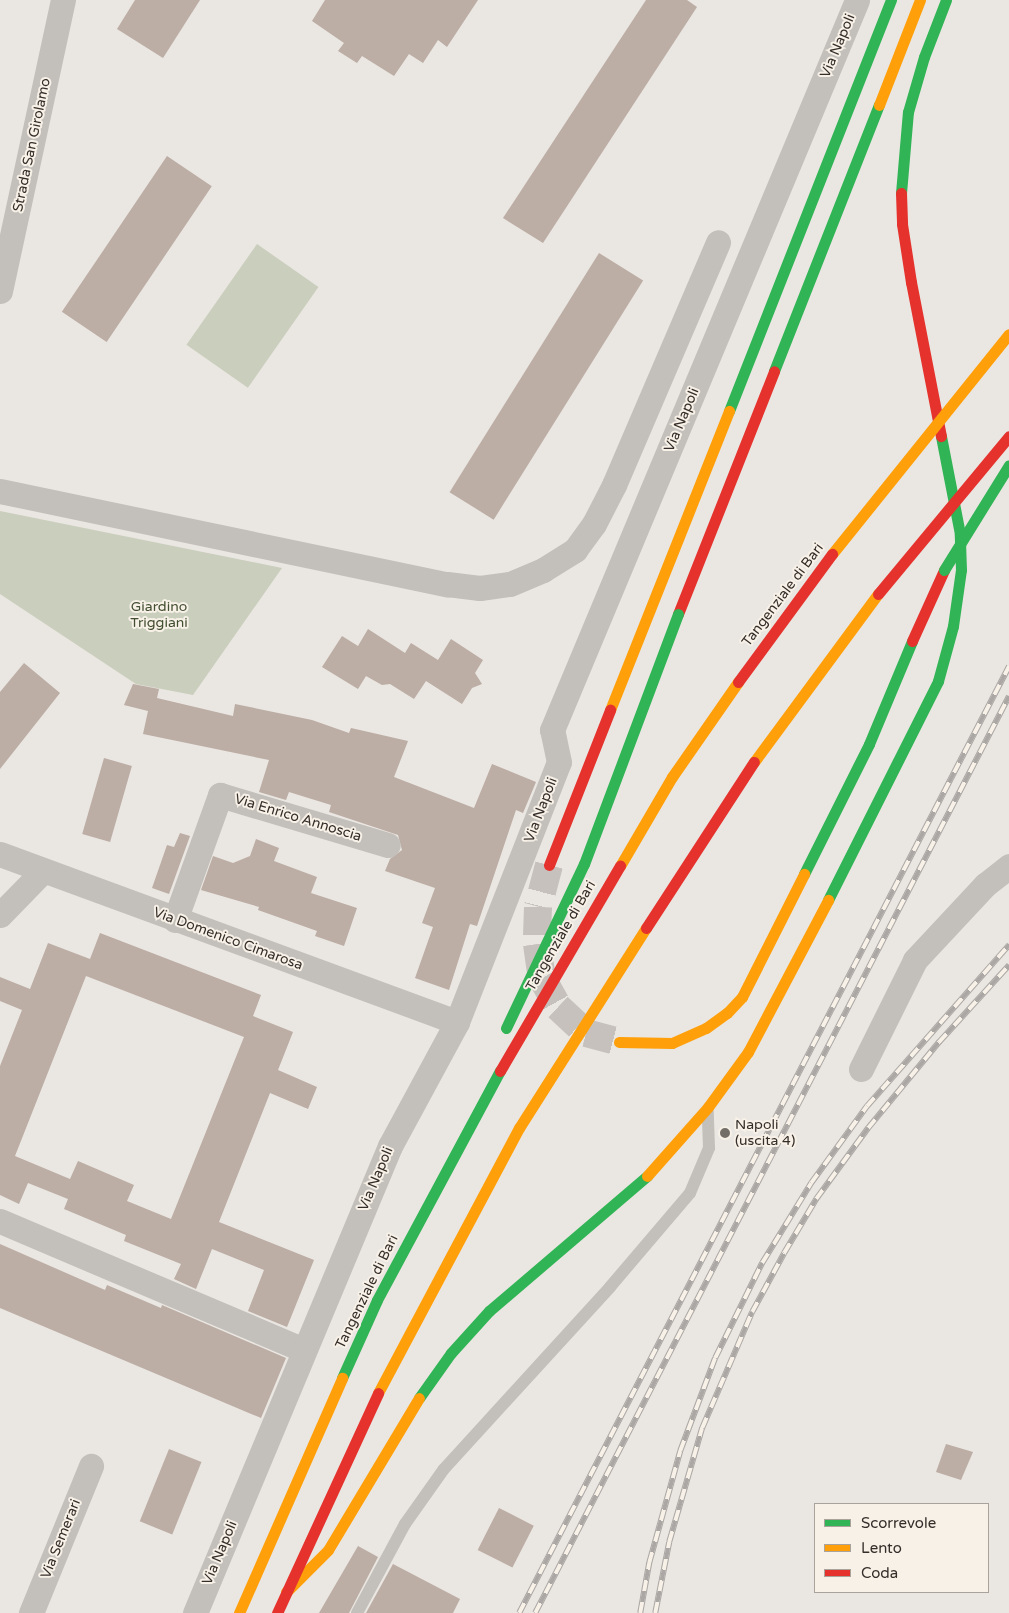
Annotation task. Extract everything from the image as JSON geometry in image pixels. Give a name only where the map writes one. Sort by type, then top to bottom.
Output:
[{"type":"highway","points":[[549,865],[891,0]]},
{"type":"highway","points":[[499,1042],[584,864],[678,614],[920,0]]},
{"type":"highway","points":[[286,1592],[328,1550],[416,1402],[451,1353],[489,1311],[536,1268],[657,1167],[708,1108],[748,1052],[784,990],[910,742],[938,681],[953,626],[961,570],[960,534],[902,224],[901,168],[908,112],[924,57],[946,0]]},
{"type":"highway","name":"Tangenziale di Bari","points":[[239,1613],[377,1300],[480,1105],[672,777],[767,640],[819,571],[945,410],[1009,334]]},
{"type":"highway","points":[[277,1613],[384,1381],[519,1128],[715,820],[808,685],[900,565],[1009,436]]},
{"type":"highway","points":[[618,1042],[672,1043],[706,1028],[727,1013],[742,997],[869,744],[933,590],[984,501],[1009,465]]},
{"type":"highway","points":[[377,1300],[487,1069]]},
{"type":"street","name":"Strada San Girolamo","points":[[0,291],[63,0]]},
{"type":"street","name":"Via Napoli","points":[[195,1613],[390,1146],[457,1022],[559,762],[552,730],[857,0]]},
{"type":"street","points":[[0,491],[447,584],[480,588],[510,584],[543,570],[575,550],[594,524],[614,485],[718,242]]},
{"type":"street","name":"Via Enrico Annoscia","points":[[176,920],[220,795],[388,845]]},
{"type":"street","name":"Via Domenico Cimarosa","points":[[0,854],[457,1022]]},
{"type":"street","points":[[861,1069],[915,960],[985,885],[1009,866]]},
{"type":"street","points":[[0,915],[43,871]]},
{"type":"street","points":[[0,1221],[304,1350]]},
{"type":"street","name":"Via Semerari","points":[[31,1613],[91,1466]]},
{"type":"lane","points":[[357,1613],[405,1524],[444,1469],[610,1287],[690,1192],[709,1148],[708,1108]]},
{"type":"green space","points":[[257,244],[318,287],[248,388],[186,345]]},
{"type":"green space","name":"Giardino Triggiani","points":[[0,511],[282,568],[193,695],[136,684],[0,594]]},
{"type":"building","points":[[135,0],[200,0],[163,58],[117,29]]},
{"type":"building","points":[[325,0],[478,0],[447,47],[438,40],[423,63],[409,54],[394,76],[362,56],[357,63],[338,51],[344,43],[312,21]]},
{"type":"building","points":[[646,0],[687,0],[697,7],[543,243],[503,218]]},
{"type":"building","points":[[167,156],[212,186],[107,342],[62,312]]},
{"type":"building","points":[[599,253],[643,281],[494,520],[450,492]]},
{"type":"building","points":[[368,629],[405,653],[411,643],[438,660],[451,639],[483,660],[475,673],[482,684],[472,688],[462,704],[426,681],[414,699],[390,684],[382,685],[366,676],[358,689],[322,667],[342,636],[358,646]]},
{"type":"building","points":[[24,663],[60,693],[0,769],[0,692]]},
{"type":"building","points":[[133,684],[159,689],[157,698],[233,716],[235,704],[312,720],[349,733],[351,728],[408,741],[394,777],[474,808],[492,764],[536,782],[523,813],[516,810],[477,926],[470,924],[449,990],[415,978],[433,927],[422,923],[435,888],[385,871],[390,859],[402,850],[398,835],[329,812],[331,805],[289,792],[286,800],[259,792],[269,760],[143,734],[148,711],[124,705]]},
{"type":"building","points":[[104,758],[132,766],[110,842],[82,834]]},
{"type":"building","points":[[180,833],[190,836],[169,894],[152,888],[167,845],[174,847]]},
{"type":"building","points":[[256,839],[279,848],[274,861],[317,877],[311,893],[357,908],[344,946],[315,936],[317,931],[258,910],[259,907],[201,890],[213,856],[233,863],[250,856]]},
{"type":"building","points":[[100,933],[261,995],[253,1016],[293,1032],[278,1070],[317,1087],[308,1109],[270,1093],[219,1222],[314,1260],[287,1327],[248,1311],[264,1270],[212,1249],[196,1289],[174,1279],[181,1264],[124,1241],[126,1235],[64,1209],[68,1199],[28,1183],[19,1204],[0,1195],[0,1066],[22,1010],[0,1001],[0,977],[30,989],[48,943],[90,959]],"holes":[[[86,976],[244,1037],[171,1219],[127,1201],[134,1185],[78,1161],[70,1179],[15,1156]]]},
{"type":"building","points":[[0,1244],[105,1290],[107,1285],[161,1308],[162,1305],[286,1358],[261,1418],[0,1308]]},
{"type":"building","points":[[946,1444],[973,1452],[961,1480],[936,1472]]},
{"type":"building","points":[[169,1449],[201,1462],[172,1534],[140,1521]]},
{"type":"building","points":[[499,1508],[534,1526],[512,1568],[478,1550]]},
{"type":"building","points":[[358,1546],[378,1557],[349,1613],[319,1613]]},
{"type":"building","points":[[393,1564],[460,1599],[453,1613],[366,1613]]},
{"type":"tunnel","points":[[549,865],[538,907],[537,944],[542,978],[558,1007],[586,1033],[619,1042]]},
{"type":"railway","points":[[519,1613],[1009,666]]},
{"type":"railway","points":[[535,1613],[1009,696]]},
{"type":"railway","points":[[640,1613],[649,1563],[680,1451],[715,1358],[762,1263],[811,1183],[867,1106],[1009,945]]},
{"type":"railway","points":[[655,1613],[669,1542],[702,1428],[752,1312],[784,1253],[816,1199],[868,1128],[939,1042],[1009,965]]},
{"type":"traffic: fast","points":[[729,411],[891,0]]},
{"type":"traffic: fast","points":[[901,193],[908,112],[924,57],[946,0]]},
{"type":"traffic: fast","points":[[774,371],[879,105]]},
{"type":"traffic: fast","points":[[828,900],[938,681],[953,626],[961,570],[960,534],[941,436]]},
{"type":"traffic: fast","points":[[944,570],[1009,465]]},
{"type":"traffic: fast","points":[[506,1028],[584,864],[678,614]]},
{"type":"traffic: fast","points":[[804,874],[869,744],[912,641]]},
{"type":"traffic: fast","points":[[377,1300],[500,1071]]},
{"type":"traffic: fast","points":[[419,1398],[451,1353],[489,1311],[647,1176]]},
{"type":"traffic: fast","points":[[342,1378],[377,1300]]},
{"type":"traffic: slow","points":[[879,105],[920,0]]},
{"type":"traffic: slow","points":[[832,554],[1009,334]]},
{"type":"traffic: slow","points":[[610,710],[729,411]]},
{"type":"traffic: slow","points":[[754,762],[878,594]]},
{"type":"traffic: slow","points":[[620,866],[672,777],[738,682]]},
{"type":"traffic: slow","points":[[619,1042],[672,1043],[706,1028],[727,1013],[742,997],[804,874]]},
{"type":"traffic: slow","points":[[647,1176],[708,1107],[748,1052],[828,900]]},
{"type":"traffic: slow","points":[[519,1128],[646,928]]},
{"type":"traffic: slow","points":[[378,1393],[519,1128]]},
{"type":"traffic: slow","points":[[239,1613],[342,1378]]},
{"type":"traffic: slow","points":[[286,1592],[328,1550],[419,1398]]},
{"type":"traffic: jam","points":[[901,193],[902,224],[911,282],[941,436]]},
{"type":"traffic: jam","points":[[678,614],[774,371]]},
{"type":"traffic: jam","points":[[878,594],[1009,436]]},
{"type":"traffic: jam","points":[[738,682],[832,554]]},
{"type":"traffic: jam","points":[[912,641],[944,570]]},
{"type":"traffic: jam","points":[[549,865],[610,710]]},
{"type":"traffic: jam","points":[[646,928],[754,762]]},
{"type":"traffic: jam","points":[[500,1071],[620,866]]},
{"type":"traffic: jam","points":[[277,1613],[378,1393]]},
{"type":"place","name":"Napoli (uscita 4)","points":[[725,1133]]}]
